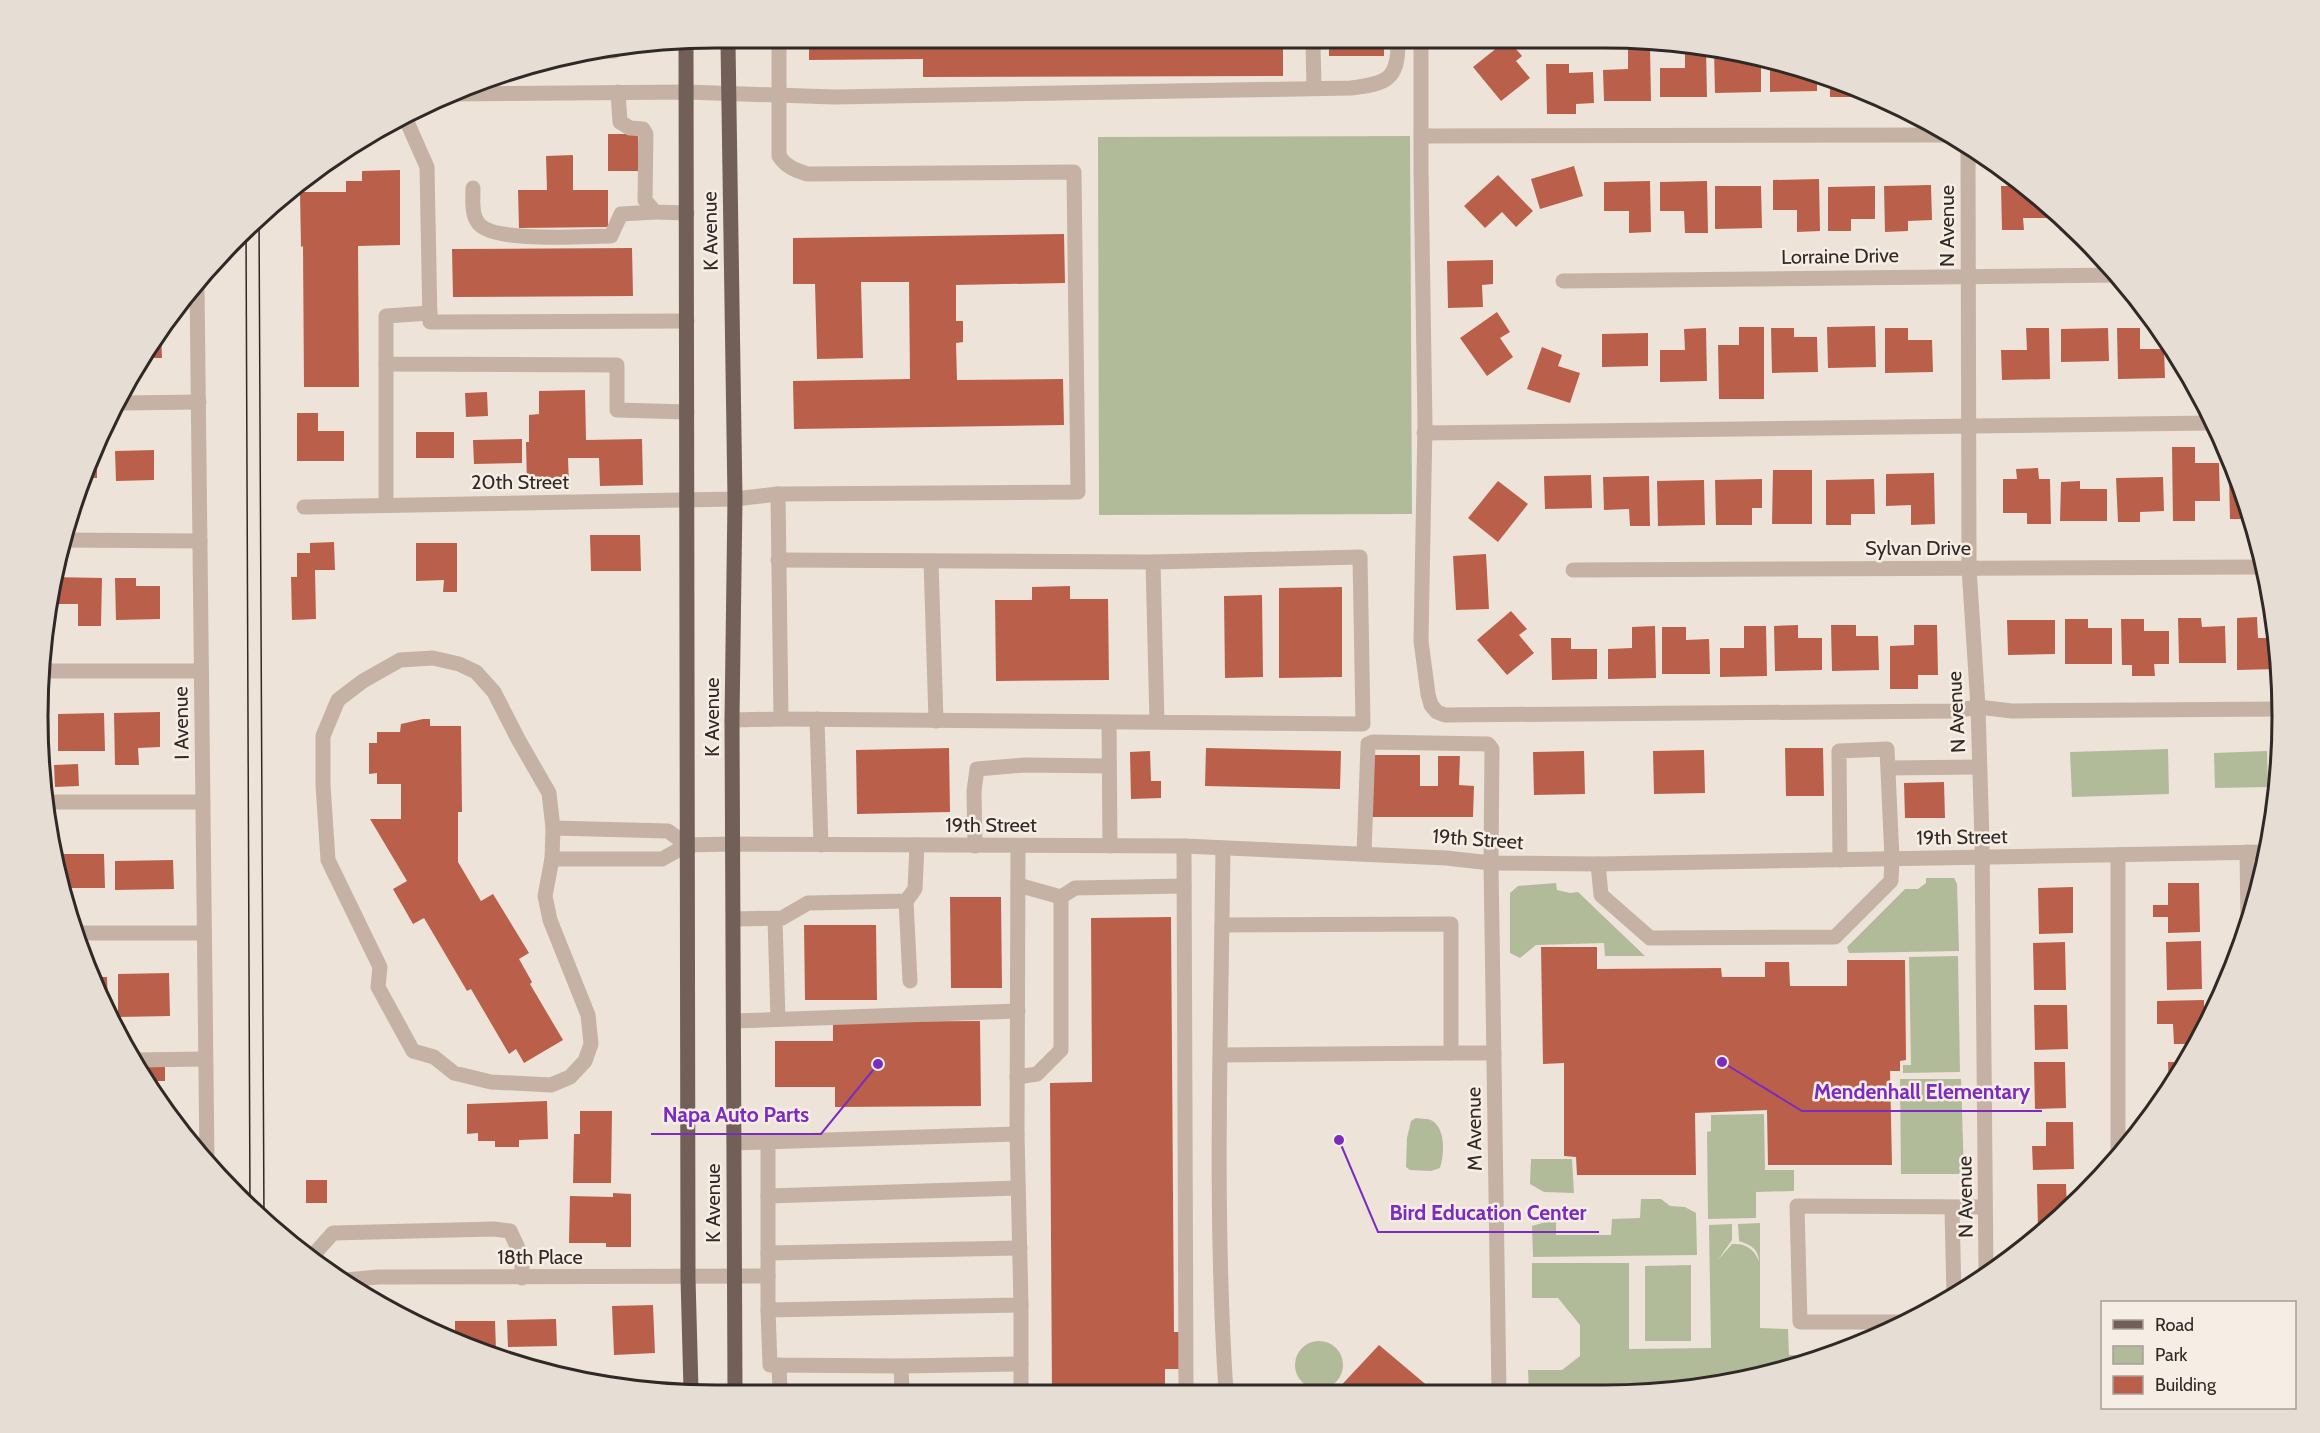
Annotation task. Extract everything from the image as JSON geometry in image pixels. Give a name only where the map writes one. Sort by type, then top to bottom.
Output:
[{"type":"main road","name":"K Avenue","points":[[728,48],[735,499],[732,720],[735,1385]]},
{"type":"main road","name":"K Avenue","points":[[686,49],[688,1278],[691,1384]]},
{"type":"street","points":[[778,94],[779,48]]},
{"type":"street","points":[[1313,48],[1314,88]]},
{"type":"street","points":[[475,94],[686,92],[834,97],[1370,86],[1390,77],[1398,64],[1398,48]]},
{"type":"street","points":[[1422,48],[1424,433],[1421,641],[1428,694],[1431,705],[1437,712],[1445,715],[1595,715],[1954,711],[1978,707],[2012,711],[2272,709]]},
{"type":"street","points":[[618,92],[620,122],[630,128],[643,129],[646,134],[645,200],[655,212]]},
{"type":"street","name":"20th Street","points":[[304,507],[687,501],[778,494],[1078,492],[1074,172],[807,174],[784,164],[779,156],[778,94]]},
{"type":"street","points":[[408,124],[427,167],[430,322],[687,321]]},
{"type":"street","points":[[1421,136],[1932,135]]},
{"type":"street","name":"N Avenue","points":[[1968,157],[1969,568],[1978,707],[1982,858],[1986,1264]]},
{"type":"street","points":[[473,188],[473,209],[479,224],[495,234],[612,236],[621,214],[687,213]]},
{"type":"street","name":"Lorraine Drive","points":[[1563,281],[2105,275]]},
{"type":"street","name":"I Avenue","points":[[197,296],[207,1148]]},
{"type":"street","points":[[386,505],[386,316],[430,313]]},
{"type":"street","points":[[386,364],[617,365],[617,410],[687,412]]},
{"type":"street","points":[[127,403],[199,402]]},
{"type":"street","points":[[1424,433],[1969,424],[2204,423]]},
{"type":"street","points":[[778,494],[781,719]]},
{"type":"street","points":[[72,540],[200,542]]},
{"type":"street","points":[[732,720],[1363,724],[1360,557],[1153,562],[778,560]]},
{"type":"street","points":[[931,561],[936,721]]},
{"type":"street","points":[[1153,562],[1157,722]]},
{"type":"street","name":"Sylvan Drive","points":[[1573,570],[2255,567]]},
{"type":"street","points":[[433,658],[459,664],[476,672],[494,692],[549,793],[553,828],[552,859],[545,896],[550,920],[588,1015],[591,1044],[585,1061],[570,1077],[550,1085],[524,1085],[491,1082],[454,1073],[434,1057],[413,1051],[378,987],[380,967],[328,860],[323,786],[323,736],[338,700],[363,681],[400,660],[433,658]]},
{"type":"street","points":[[49,671],[201,671]]},
{"type":"street","points":[[817,719],[821,845]]},
{"type":"street","points":[[1109,722],[1110,846]]},
{"type":"street","name":"M Avenue","points":[[1364,854],[1368,744],[1373,741],[1488,744],[1492,749],[1491,863],[1499,1385]]},
{"type":"street","points":[[1598,864],[1601,895],[1650,938],[1835,937],[1891,881],[1889,768],[1888,751],[1884,748],[1839,751],[1840,860]]},
{"type":"street","points":[[975,846],[974,791],[977,769],[1025,765],[1109,766]]},
{"type":"street","points":[[1889,768],[1979,767]]},
{"type":"street","points":[[54,802],[203,802]]},
{"type":"street","points":[[552,859],[662,860],[687,845],[668,831],[553,828]]},
{"type":"street","name":"19th Street","points":[[687,845],[1184,846],[1446,858],[1491,863],[1598,864],[2258,852]]},
{"type":"street","points":[[910,981],[906,901],[915,889],[917,845]]},
{"type":"street","points":[[1018,846],[1017,1134],[1021,1385]]},
{"type":"street","points":[[1184,846],[1186,1385]]},
{"type":"street","points":[[1223,848],[1218,1142],[1226,1385]]},
{"type":"street","points":[[2247,852],[2248,895]]},
{"type":"street","points":[[2118,855],[2118,1142]]},
{"type":"street","points":[[1018,885],[1061,897],[1075,888],[1184,886]]},
{"type":"street","points":[[1017,1077],[1037,1074],[1061,1050],[1061,897]]},
{"type":"street","points":[[734,919],[782,918],[808,903],[906,901]]},
{"type":"street","points":[[775,918],[777,1019]]},
{"type":"street","points":[[1222,925],[1451,924],[1451,1053]]},
{"type":"street","points":[[84,933],[203,933]]},
{"type":"street","points":[[734,1021],[1018,1011]]},
{"type":"street","points":[[1221,1055],[1494,1053]]},
{"type":"street","points":[[144,1060],[205,1059]]},
{"type":"street","points":[[734,1143],[1017,1134]]},
{"type":"street","points":[[768,1142],[770,1365],[1021,1364]]},
{"type":"street","points":[[768,1196],[1018,1188]]},
{"type":"street","points":[[1886,1322],[1800,1322],[1797,1206],[1986,1207]]},
{"type":"street","points":[[1952,1208],[1954,1285]]},
{"type":"street","points":[[316,1252],[333,1233],[494,1229],[510,1231],[522,1257],[522,1278]]},
{"type":"street","points":[[768,1253],[1020,1248]]},
{"type":"street","name":"18th Place","points":[[356,1279],[378,1277],[768,1276]]},
{"type":"street","points":[[768,1310],[1021,1305]]},
{"type":"street","points":[[779,1365],[780,1385]]},
{"type":"street","points":[[901,1366],[902,1385]]},
{"type":"green space","points":[[1410,136],[1412,514],[1099,515],[1098,137]]},
{"type":"green space","points":[[2168,749],[2169,794],[2072,797],[2070,752]]},
{"type":"green space","points":[[2267,751],[2268,787],[2215,788],[2214,753]]},
{"type":"green space","points":[[1926,878],[1954,878],[1957,884],[1959,951],[1849,953],[1847,947],[1905,889],[1918,889],[1926,883]]},
{"type":"green space","points":[[1556,883],[1557,890],[1578,892],[1645,956],[1605,956],[1604,943],[1536,945],[1520,958],[1510,953],[1510,893],[1518,886]]},
{"type":"green space","points":[[1958,956],[1960,1072],[1903,1073],[1903,1065],[1911,1065],[1909,957]]},
{"type":"green space","points":[[1900,1079],[1961,1079],[1964,1174],[1901,1174]]},
{"type":"green space","points":[[1764,1114],[1765,1170],[1794,1170],[1794,1191],[1756,1192],[1756,1218],[1708,1219],[1707,1132],[1711,1131],[1711,1115]]},
{"type":"green space","points":[[1416,1118],[1432,1121],[1441,1132],[1443,1151],[1440,1168],[1431,1171],[1410,1170],[1406,1167],[1407,1138],[1411,1121]]},
{"type":"green space","points":[[1531,1159],[1572,1159],[1574,1193],[1544,1192],[1530,1184]]},
{"type":"green space","points":[[1641,1199],[1661,1199],[1670,1206],[1685,1207],[1696,1213],[1697,1255],[1533,1257],[1532,1226],[1556,1219],[1556,1235],[1611,1235],[1612,1219],[1640,1218]]},
{"type":"green space","points":[[1760,1223],[1760,1328],[1788,1329],[1789,1355],[1801,1355],[1734,1372],[1647,1384],[1529,1385],[1528,1370],[1562,1370],[1580,1356],[1580,1325],[1558,1298],[1532,1298],[1532,1263],[1629,1263],[1629,1349],[1711,1348],[1709,1225],[1732,1224],[1732,1240],[1718,1260],[1732,1244],[1737,1244],[1749,1248],[1759,1261],[1753,1248],[1739,1241],[1738,1224]]},
{"type":"green space","points":[[1691,1265],[1691,1341],[1645,1341],[1645,1266]]},
{"type":"green space","points":[[1319,1341],[1336,1348],[1342,1360],[1341,1374],[1332,1385],[1306,1385],[1299,1378],[1295,1365],[1302,1348]]},
{"type":"building","points":[[809,48],[1283,48],[1283,76],[923,77],[923,59],[809,60]]},
{"type":"building","points":[[1329,48],[1384,48],[1384,56],[1329,56]]},
{"type":"building","points":[[1497,48],[1515,48],[1522,56],[1516,61],[1530,78],[1501,101],[1473,67]]},
{"type":"building","points":[[1628,49],[1650,49],[1651,101],[1604,101],[1603,70],[1628,69]]},
{"type":"building","points":[[1685,53],[1706,56],[1707,97],[1660,97],[1660,68],[1685,68]]},
{"type":"building","points":[[1714,58],[1761,67],[1761,92],[1715,93]]},
{"type":"building","points":[[1546,64],[1569,64],[1569,73],[1593,72],[1594,103],[1576,104],[1576,114],[1547,114]]},
{"type":"building","points":[[1770,69],[1817,83],[1817,91],[1770,92]]},
{"type":"building","points":[[1830,88],[1854,97],[1830,97]]},
{"type":"building","points":[[608,134],[638,134],[639,171],[608,171]]},
{"type":"building","points":[[573,155],[573,190],[608,190],[608,227],[519,228],[518,190],[547,190],[546,156]]},
{"type":"building","points":[[1574,166],[1583,196],[1540,209],[1531,179]]},
{"type":"building","points":[[400,170],[400,245],[358,246],[359,387],[304,387],[303,246],[301,247],[300,194],[303,192],[346,192],[346,181],[362,181],[362,171]]},
{"type":"building","points":[[1498,175],[1533,211],[1516,227],[1502,212],[1485,228],[1464,206]]},
{"type":"building","points":[[1819,179],[1820,231],[1797,232],[1797,210],[1773,210],[1773,180]]},
{"type":"building","points":[[1650,181],[1651,232],[1629,233],[1629,211],[1604,211],[1604,182]]},
{"type":"building","points":[[1707,181],[1708,233],[1685,233],[1684,211],[1660,211],[1660,182]]},
{"type":"building","points":[[1931,185],[1932,220],[1908,221],[1908,231],[1885,232],[1884,186]]},
{"type":"building","points":[[1715,186],[1761,186],[1762,228],[1715,229]]},
{"type":"building","points":[[1875,186],[1875,219],[1851,219],[1851,231],[1828,231],[1828,187]]},
{"type":"building","points":[[2001,186],[2010,186],[2048,218],[2023,218],[2024,230],[2002,230]]},
{"type":"building","points":[[1064,234],[1065,283],[956,285],[956,321],[963,321],[963,342],[956,343],[957,380],[1063,379],[1064,425],[794,429],[793,381],[910,379],[909,282],[861,282],[863,358],[817,359],[815,284],[793,284],[793,238]]},
{"type":"building","points":[[632,248],[633,296],[453,297],[452,249]]},
{"type":"building","points":[[1493,260],[1493,284],[1482,285],[1483,307],[1448,308],[1447,261]]},
{"type":"building","points":[[1497,312],[1510,332],[1500,338],[1513,357],[1487,376],[1460,338]]},
{"type":"building","points":[[1875,326],[1876,367],[1828,368],[1827,327]]},
{"type":"building","points":[[1739,327],[1764,327],[1764,399],[1719,399],[1718,345],[1739,345]]},
{"type":"building","points":[[1706,328],[1707,381],[1660,382],[1660,350],[1685,350],[1684,329]]},
{"type":"building","points":[[1771,328],[1794,328],[1794,337],[1817,337],[1818,372],[1772,373]]},
{"type":"building","points":[[1885,328],[1908,328],[1908,340],[1932,340],[1933,372],[1885,373]]},
{"type":"building","points":[[2026,328],[2049,328],[2050,379],[2002,380],[2001,350],[2027,350]]},
{"type":"building","points":[[2108,328],[2109,361],[2061,362],[2061,329]]},
{"type":"building","points":[[2117,328],[2140,328],[2140,349],[2161,349],[2164,353],[2165,378],[2118,379]]},
{"type":"building","points":[[1648,333],[1648,366],[1602,367],[1602,334]]},
{"type":"building","points":[[162,344],[162,358],[153,358]]},
{"type":"building","points":[[1542,347],[1562,355],[1558,366],[1580,373],[1570,403],[1527,389]]},
{"type":"building","points":[[585,390],[586,440],[642,439],[643,485],[600,486],[599,458],[568,458],[569,485],[527,486],[526,442],[529,442],[529,415],[539,414],[539,391]]},
{"type":"building","points":[[487,392],[488,416],[466,417],[465,393]]},
{"type":"building","points":[[297,413],[318,413],[318,431],[344,431],[344,461],[297,461]]},
{"type":"building","points":[[416,432],[454,432],[454,458],[416,458]]},
{"type":"building","points":[[522,439],[522,463],[474,464],[473,440]]},
{"type":"building","points":[[2172,447],[2195,447],[2195,463],[2219,463],[2220,501],[2195,501],[2195,521],[2173,521]]},
{"type":"building","points":[[154,450],[154,480],[116,481],[115,451]]},
{"type":"building","points":[[97,466],[97,478],[92,478]]},
{"type":"building","points":[[2038,468],[2039,479],[2050,479],[2051,524],[2027,524],[2027,513],[2003,513],[2003,479],[2017,479],[2016,469]]},
{"type":"building","points":[[1773,470],[1812,470],[1812,524],[1772,524]]},
{"type":"building","points":[[1934,473],[1935,524],[1911,525],[1911,505],[1886,506],[1886,474]]},
{"type":"building","points":[[1591,475],[1592,508],[1545,509],[1544,476]]},
{"type":"building","points":[[1649,476],[1650,526],[1630,526],[1629,509],[1604,510],[1603,477]]},
{"type":"building","points":[[2163,477],[2164,511],[2140,512],[2140,522],[2118,522],[2116,478]]},
{"type":"building","points":[[1762,479],[1762,508],[1752,508],[1752,525],[1716,525],[1715,480]]},
{"type":"building","points":[[1874,479],[1875,514],[1851,514],[1851,525],[1826,525],[1826,480]]},
{"type":"building","points":[[1704,480],[1705,525],[1658,526],[1657,481]]},
{"type":"building","points":[[1498,481],[1528,504],[1498,542],[1468,518]]},
{"type":"building","points":[[2080,481],[2080,489],[2107,489],[2107,521],[2060,521],[2061,482]]},
{"type":"building","points":[[2229,482],[2242,519],[2230,519]]},
{"type":"building","points":[[590,535],[640,535],[641,571],[591,571]]},
{"type":"building","points":[[334,542],[335,570],[315,570],[316,619],[292,620],[291,577],[297,577],[297,553],[310,553],[310,543]]},
{"type":"building","points":[[416,543],[457,543],[457,592],[443,592],[444,580],[416,581]]},
{"type":"building","points":[[1486,554],[1489,609],[1456,610],[1453,556]]},
{"type":"building","points":[[63,577],[102,578],[101,626],[78,626],[78,604],[58,604]]},
{"type":"building","points":[[115,578],[136,578],[136,586],[160,586],[160,619],[116,620]]},
{"type":"building","points":[[1070,586],[1070,599],[1108,599],[1109,680],[996,681],[995,600],[1032,600],[1032,587]]},
{"type":"building","points":[[1342,587],[1342,677],[1279,678],[1279,588]]},
{"type":"building","points":[[1262,595],[1263,677],[1225,678],[1224,596]]},
{"type":"building","points":[[1511,611],[1527,629],[1519,635],[1534,653],[1507,675],[1477,640]]},
{"type":"building","points":[[2257,617],[2258,638],[2267,638],[2271,669],[2237,670],[2237,618]]},
{"type":"building","points":[[2178,618],[2201,618],[2202,627],[2225,626],[2226,663],[2179,663]]},
{"type":"building","points":[[2065,619],[2088,619],[2088,628],[2112,628],[2112,664],[2065,664]]},
{"type":"building","points":[[2121,619],[2144,619],[2144,631],[2169,631],[2169,664],[2154,664],[2155,676],[2132,676],[2132,665],[2122,665]]},
{"type":"building","points":[[2007,620],[2055,620],[2055,654],[2008,655]]},
{"type":"building","points":[[1798,625],[1798,638],[1822,638],[1822,670],[1775,671],[1774,626]]},
{"type":"building","points":[[1831,625],[1856,625],[1856,636],[1878,636],[1879,670],[1832,671]]},
{"type":"building","points":[[1914,625],[1937,625],[1938,675],[1918,675],[1918,689],[1890,689],[1890,646],[1914,645]]},
{"type":"building","points":[[1655,626],[1656,678],[1608,679],[1608,649],[1632,648],[1632,627]]},
{"type":"building","points":[[1744,626],[1766,626],[1767,676],[1720,677],[1720,648],[1744,648]]},
{"type":"building","points":[[1662,627],[1686,627],[1686,640],[1709,639],[1710,674],[1662,674]]},
{"type":"building","points":[[1551,638],[1571,638],[1571,649],[1597,649],[1597,679],[1552,680]]},
{"type":"building","points":[[160,712],[160,747],[138,748],[139,765],[115,765],[114,713]]},
{"type":"building","points":[[104,713],[105,751],[58,751],[58,714]]},
{"type":"building","points":[[430,719],[430,726],[461,726],[462,812],[458,812],[458,862],[481,901],[493,894],[529,953],[519,959],[532,982],[530,984],[563,1040],[524,1063],[516,1049],[509,1054],[471,989],[467,991],[424,918],[413,924],[393,889],[407,881],[370,819],[401,819],[401,784],[377,784],[377,773],[369,774],[369,743],[377,743],[377,732],[400,732],[401,724]]},
{"type":"building","points":[[949,748],[950,812],[857,814],[856,750]]},
{"type":"building","points":[[1206,748],[1341,751],[1340,789],[1205,786]]},
{"type":"building","points":[[1785,748],[1823,748],[1824,796],[1786,796]]},
{"type":"building","points":[[1704,750],[1705,793],[1654,794],[1653,751]]},
{"type":"building","points":[[1150,751],[1151,781],[1161,781],[1161,798],[1131,799],[1130,752]]},
{"type":"building","points":[[1584,751],[1585,794],[1534,795],[1533,752]]},
{"type":"building","points":[[1372,755],[1420,755],[1420,786],[1438,786],[1438,756],[1460,756],[1459,785],[1474,786],[1473,817],[1371,817]]},
{"type":"building","points":[[78,764],[79,786],[55,787],[54,765]]},
{"type":"building","points":[[1944,782],[1945,818],[1905,818],[1904,783]]},
{"type":"building","points":[[63,854],[104,854],[105,888],[71,888]]},
{"type":"building","points":[[173,860],[174,889],[115,890],[115,861]]},
{"type":"building","points":[[2168,883],[2199,883],[2200,932],[2168,933],[2168,917],[2153,917],[2153,905],[2168,905]]},
{"type":"building","points":[[2073,887],[2073,933],[2039,934],[2038,888]]},
{"type":"building","points":[[950,897],[1001,897],[1002,988],[951,988]]},
{"type":"building","points":[[1171,917],[1174,1332],[1185,1332],[1186,1369],[1165,1369],[1165,1385],[1052,1385],[1050,1083],[1092,1082],[1091,918]]},
{"type":"building","points":[[804,925],[876,925],[877,1000],[805,1000]]},
{"type":"building","points":[[2201,941],[2202,989],[2167,990],[2166,942]]},
{"type":"building","points":[[2065,942],[2066,990],[2034,990],[2033,943]]},
{"type":"building","points":[[1541,947],[1597,947],[1597,969],[1721,968],[1722,977],[1765,977],[1765,962],[1789,962],[1790,986],[1847,986],[1847,960],[1905,960],[1906,1060],[1900,1061],[1900,1071],[1890,1071],[1892,1165],[1768,1165],[1767,1110],[1695,1113],[1696,1175],[1577,1175],[1576,1157],[1564,1156],[1564,1063],[1543,1064]]},
{"type":"building","points":[[169,973],[170,1016],[120,1017],[118,974]]},
{"type":"building","points":[[101,977],[107,977],[108,991]]},
{"type":"building","points":[[2204,1000],[2204,1010],[2186,1044],[2174,1044],[2173,1024],[2157,1024],[2157,1001]]},
{"type":"building","points":[[2034,1005],[2067,1005],[2068,1049],[2035,1050]]},
{"type":"building","points":[[980,1021],[981,1106],[835,1107],[835,1087],[775,1087],[775,1041],[833,1041],[833,1022]]},
{"type":"building","points":[[2034,1062],[2065,1062],[2066,1108],[2035,1109]]},
{"type":"building","points":[[2168,1062],[2175,1062],[2168,1073]]},
{"type":"building","points":[[148,1067],[165,1067],[165,1081],[157,1081]]},
{"type":"building","points":[[547,1101],[548,1139],[519,1140],[519,1147],[495,1147],[495,1141],[478,1141],[478,1133],[467,1134],[467,1104]]},
{"type":"building","points":[[580,1111],[612,1111],[611,1183],[573,1183],[574,1134],[580,1134]]},
{"type":"building","points":[[2046,1122],[2073,1122],[2074,1169],[2033,1170],[2032,1146],[2046,1146]]},
{"type":"building","points":[[306,1180],[327,1180],[327,1203],[306,1203]]},
{"type":"building","points":[[2037,1184],[2066,1184],[2067,1198],[2038,1224]]},
{"type":"building","points":[[613,1193],[631,1194],[631,1247],[606,1247],[606,1243],[569,1243],[570,1196],[613,1197]]},
{"type":"building","points":[[653,1305],[655,1353],[614,1355],[612,1306]]},
{"type":"building","points":[[556,1319],[557,1346],[508,1347],[507,1320]]},
{"type":"building","points":[[455,1321],[495,1321],[496,1348],[461,1334],[455,1331]]},
{"type":"building","points":[[1379,1345],[1426,1385],[1342,1385]]},
{"type":"tram line","points":[[259,230],[264,1208]]},
{"type":"tram line","points":[[246,242],[250,1195]]},
{"type":"place","name":"Mendenhall Elementary","points":[[1722,1062]]},
{"type":"place","name":"Napa Auto Parts","points":[[878,1064]]},
{"type":"place","name":"Bird Education Center","points":[[1339,1140]]}]
